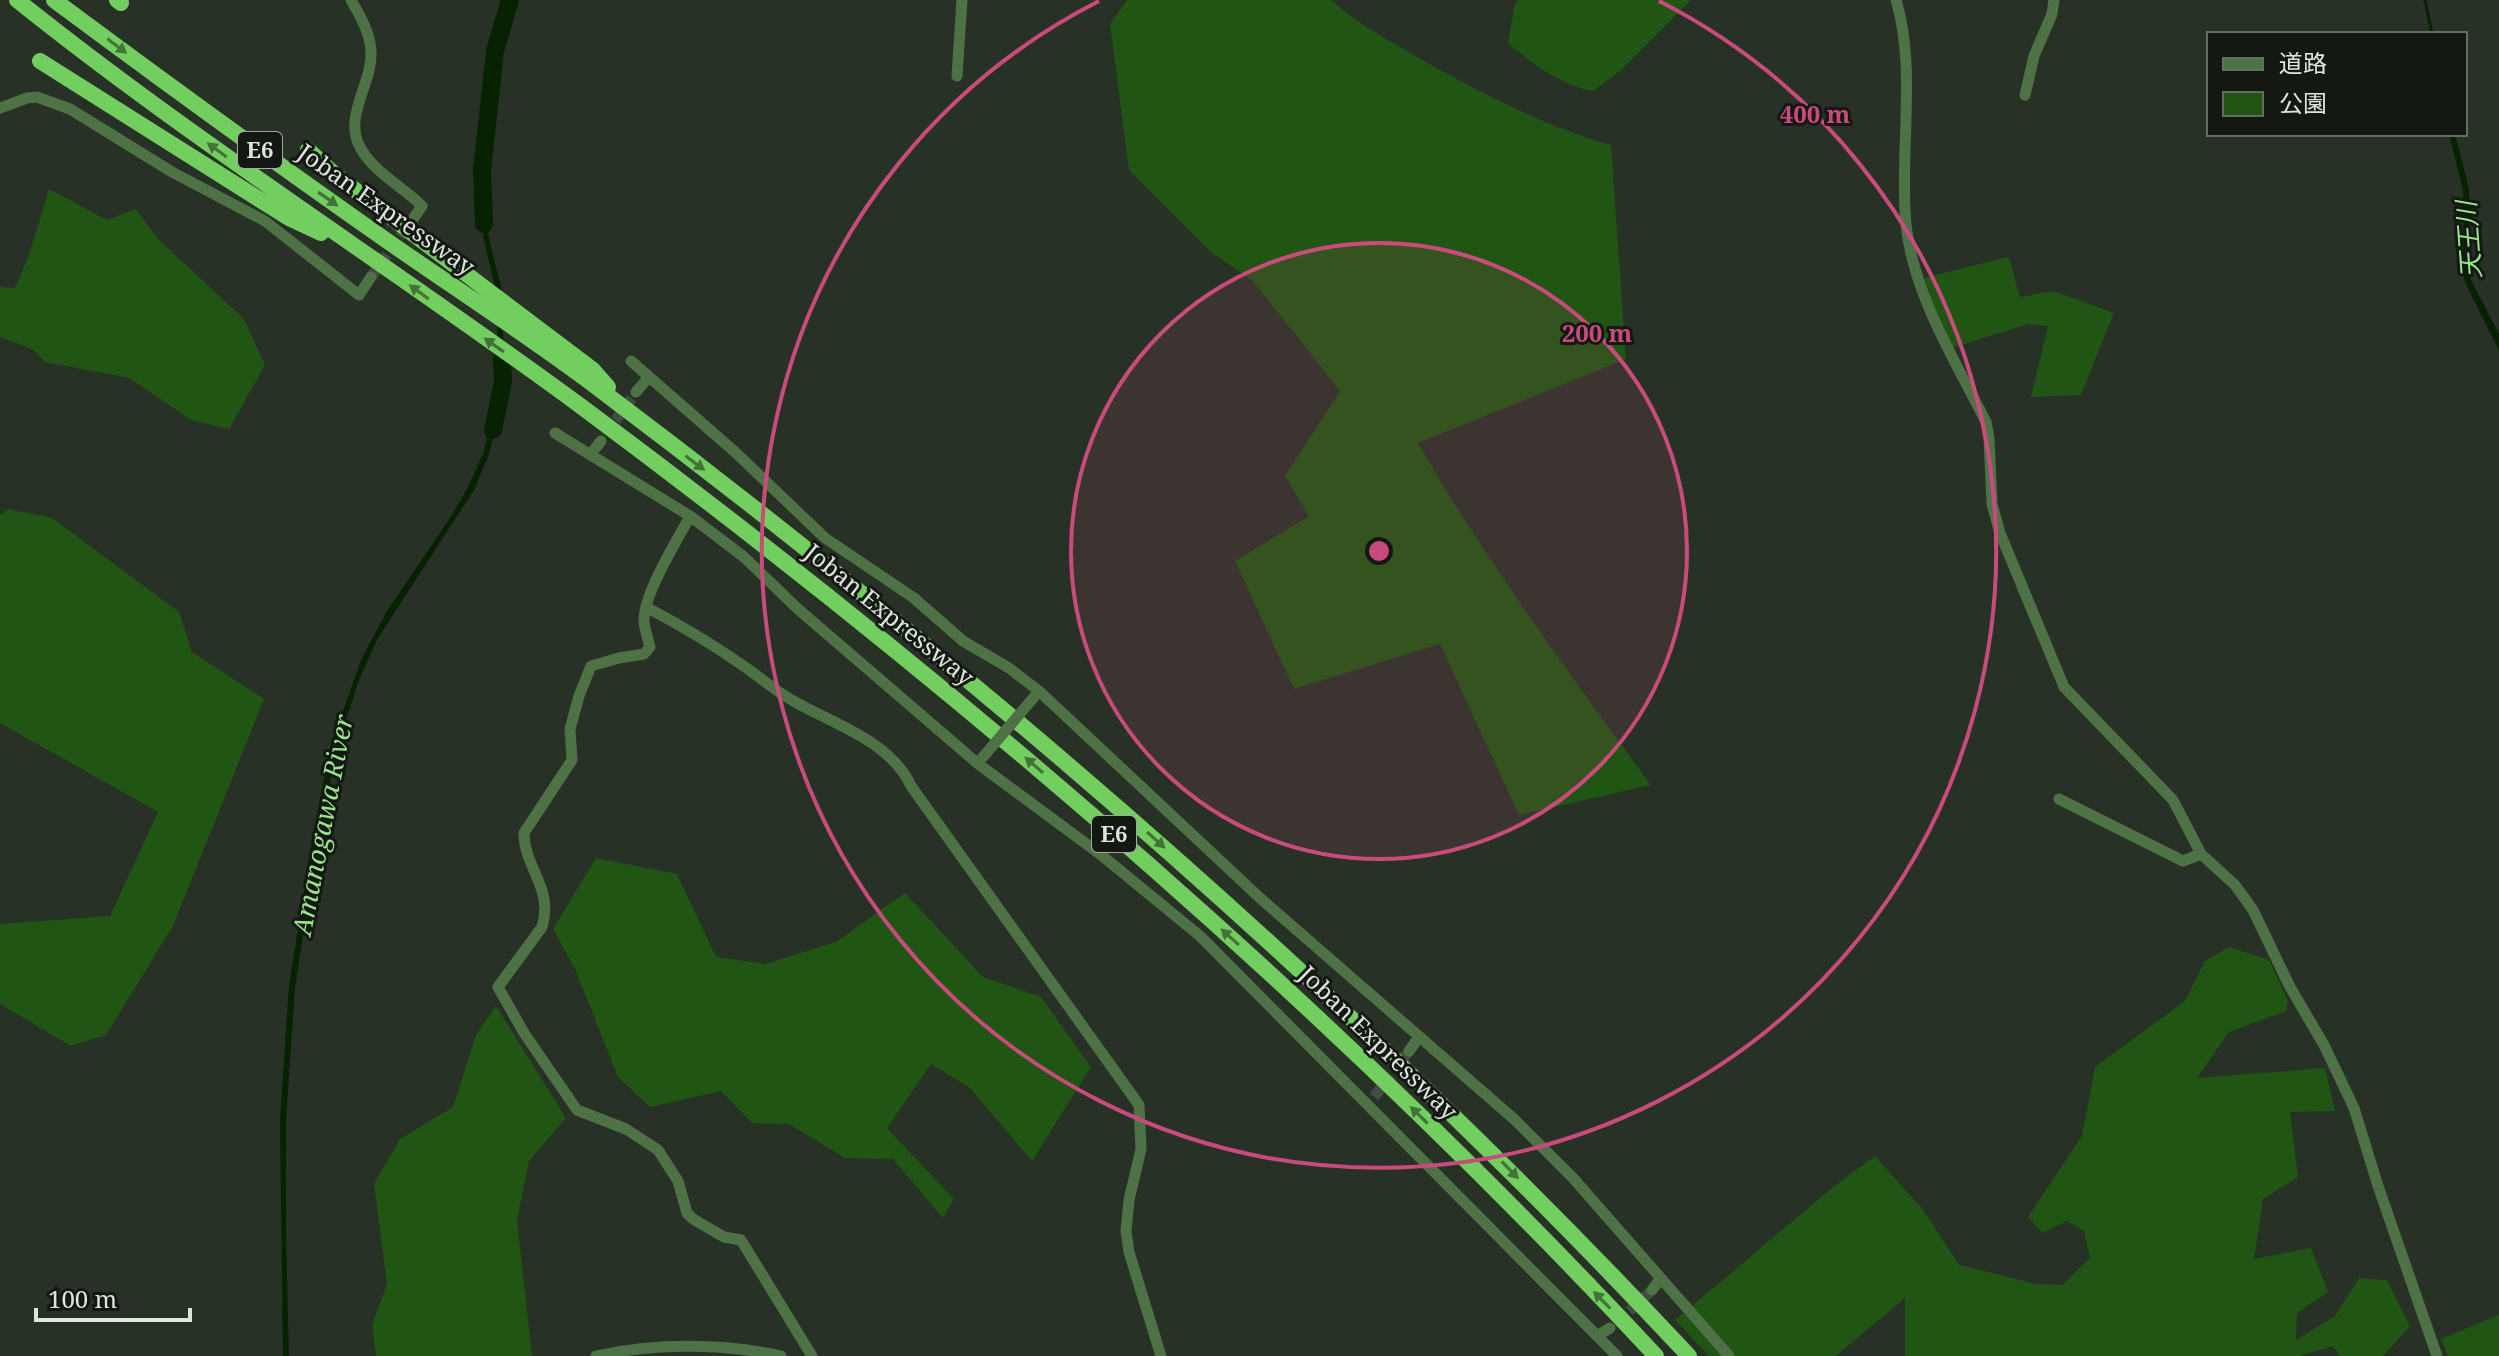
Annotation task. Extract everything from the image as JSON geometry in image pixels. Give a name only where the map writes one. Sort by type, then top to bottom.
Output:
[{"type":"highway","name":"Joban Expressway","points":[[17,0],[189,129],[524,366],[835,601],[1006,741],[1281,982],[1438,1133],[1656,1356]]},
{"type":"highway","name":"Joban Expressway","points":[[54,0],[202,110],[633,415],[848,581],[1020,722],[1294,962],[1475,1135],[1689,1356]]},
{"type":"highway","points":[[40,61],[289,218],[373,259]]},
{"type":"highway","points":[[308,150],[334,174],[593,370],[633,415]]},
{"type":"street","points":[[351,0],[362,19],[371,51],[370,67],[356,117],[357,143],[381,172],[422,206],[413,219]]},
{"type":"street","points":[[957,76],[962,0]]},
{"type":"street","points":[[1896,0],[1904,44],[1906,226],[1916,270],[1928,303],[1986,422],[1992,504],[2000,533],[2064,687],[2173,800],[2201,854],[2235,885],[2253,910],[2354,1108],[2437,1356]]},
{"type":"street","points":[[2025,95],[2034,56],[2052,14],[2054,0]]},
{"type":"street","points":[[0,108],[37,97],[70,109],[172,172],[265,221],[359,295],[371,277]]},
{"type":"street","points":[[631,361],[735,452],[825,538],[914,598],[963,641],[1009,668],[1260,898],[1514,1119],[1573,1178],[1729,1356]]},
{"type":"street","points":[[636,392],[648,378]]},
{"type":"street","points":[[555,433],[690,516],[744,557],[798,609],[1200,936],[1372,1101],[1617,1356]]},
{"type":"street","points":[[590,455],[601,441]]},
{"type":"street","points":[[690,516],[661,569],[646,607],[644,621],[650,647],[644,654],[591,666],[570,729],[572,760],[524,833],[524,844],[546,898],[545,918],[542,927],[498,987],[524,1033],[577,1110],[626,1129],[658,1150],[678,1181],[687,1213],[724,1237],[741,1240],[812,1356]]},
{"type":"street","points":[[646,607],[720,650],[789,698],[845,728],[903,768],[911,786],[1139,1105],[1141,1149],[1129,1200],[1126,1231],[1129,1252],[1161,1356]]},
{"type":"street","points":[[980,760],[1037,694]]},
{"type":"street","points":[[2059,799],[2183,861],[2201,854]]},
{"type":"street","points":[[1409,1051],[1419,1037]]},
{"type":"street","points":[[1652,1290],[1660,1279]]},
{"type":"street","points":[[1597,1336],[1610,1328]]},
{"type":"street","points":[[596,1356],[612,1352],[687,1347],[759,1351],[781,1356]]},
{"type":"green space","points":[[1127,0],[1331,0],[1385,38],[1489,96],[1561,128],[1611,145],[1626,359],[1418,443],[1500,574],[1651,785],[1519,815],[1440,644],[1294,689],[1235,561],[1309,516],[1285,476],[1340,391],[1253,281],[1212,253],[1129,170],[1110,24]]},
{"type":"green space","points":[[1519,0],[1691,0],[1620,71],[1593,91],[1558,79],[1508,43],[1515,4]]},
{"type":"green space","points":[[49,189],[107,220],[136,209],[157,238],[244,319],[265,365],[229,429],[191,420],[129,378],[45,362],[32,349],[0,337],[0,287],[15,288],[28,258]]},
{"type":"green space","points":[[2009,257],[2020,297],[2053,291],[2114,313],[2081,395],[2031,397],[2048,326],[2029,324],[1951,348],[1924,278]]},
{"type":"green space","points":[[8,509],[52,518],[179,612],[192,652],[264,699],[173,926],[106,1035],[71,1046],[0,1004],[0,924],[110,916],[158,812],[0,723],[0,515]]},
{"type":"green space","points":[[596,858],[677,874],[716,957],[765,964],[836,942],[905,893],[983,977],[1041,997],[1091,1067],[1032,1161],[970,1088],[931,1064],[887,1128],[954,1199],[943,1218],[893,1159],[845,1158],[789,1124],[752,1123],[721,1091],[650,1107],[618,1077],[575,969],[553,929]]},
{"type":"green space","points":[[2229,947],[2269,960],[2288,1001],[2286,1011],[2229,1032],[2197,1078],[2325,1068],[2335,1111],[2290,1112],[2298,1177],[2263,1199],[2254,1259],[2311,1248],[2328,1292],[2297,1313],[2296,1340],[2335,1316],[2359,1278],[2387,1280],[2410,1326],[2383,1356],[2340,1356],[2333,1346],[2300,1356],[1905,1356],[1905,1298],[1836,1356],[1709,1356],[1675,1320],[1837,1184],[1875,1156],[1924,1211],[1959,1265],[2036,1284],[2062,1285],[2090,1258],[2084,1231],[2067,1221],[2042,1233],[2028,1217],[2082,1136],[2095,1067],[2185,1001],[2205,961]]},
{"type":"green space","points":[[496,1006],[566,1118],[529,1161],[517,1220],[532,1356],[376,1356],[372,1325],[387,1284],[374,1184],[400,1139],[453,1107],[476,1035]]},
{"type":"green space","points":[[2499,1315],[2499,1356],[2448,1356],[2441,1339]]},
{"type":"water","points":[[2450,136],[2456,136],[2469,189],[2470,278],[2499,334],[2499,351],[2464,280],[2463,190]]},
{"type":"water","points":[[479,202],[484,202],[501,287],[505,383],[500,382],[495,287]]},
{"type":"water","points":[[496,405],[501,407],[488,457],[474,490],[378,638],[359,680],[337,747],[318,840],[295,987],[286,1120],[289,1356],[283,1356],[280,1119],[289,986],[312,839],[331,745],[361,660],[387,611],[468,487],[483,454]]},
{"type":"waterway","name":"Amanogawa River","points":[[484,224],[482,170],[495,51],[510,0]]},
{"type":"waterway","name":"天王川","points":[[2425,0],[2432,32]]},
{"type":"waterway","name":"Amanogawa River","points":[[493,430],[503,382],[502,360]]},
{"type":"tunnel","points":[[371,277],[410,222]]},
{"type":"tunnel","points":[[606,434],[636,392]]},
{"type":"tunnel","points":[[1374,1097],[1409,1051]]},
{"type":"tunnel","points":[[1617,1322],[1652,1290]]}]
